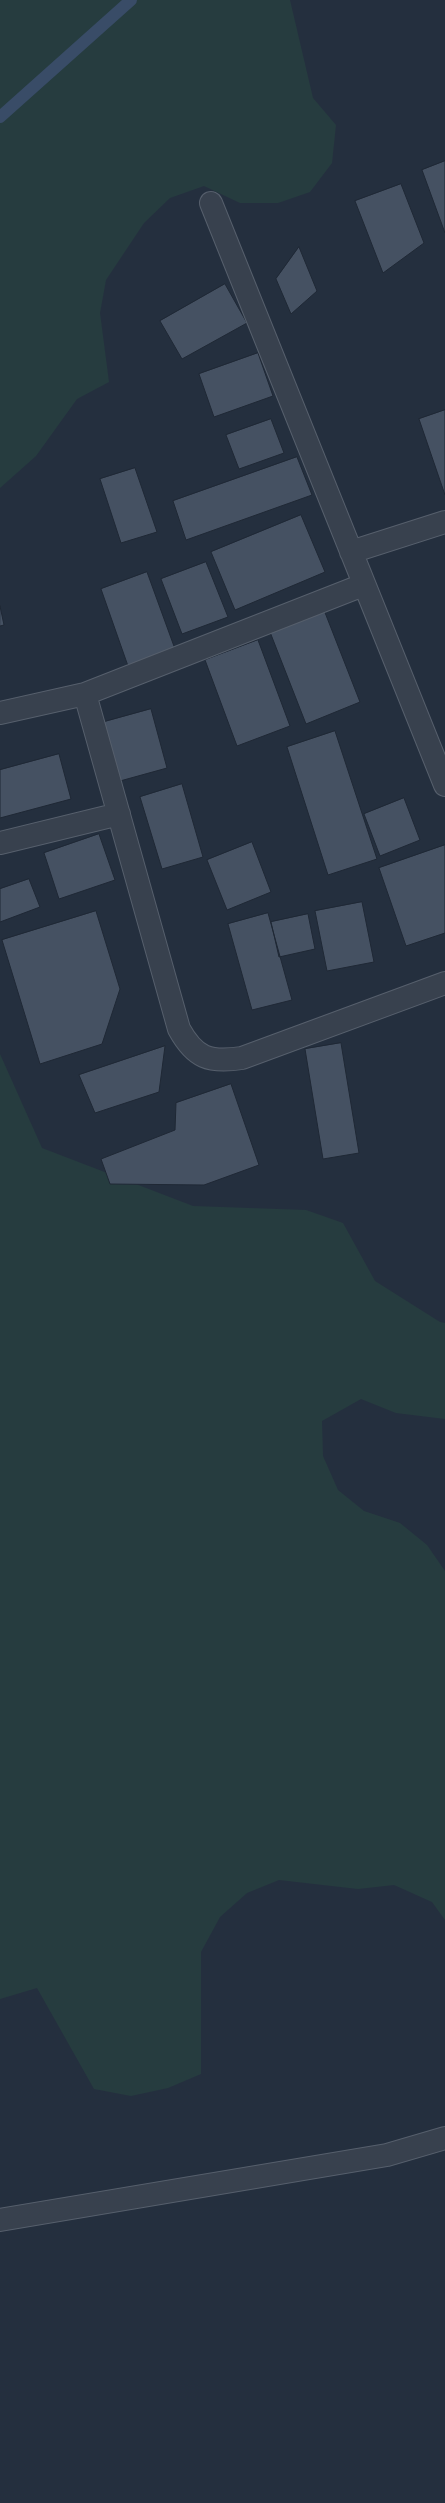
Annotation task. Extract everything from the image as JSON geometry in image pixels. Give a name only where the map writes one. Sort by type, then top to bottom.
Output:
[{"type":"street","points":[[211,203],[363,585],[445,785]]},
{"type":"street","points":[[351,552],[445,522]]},
{"type":"street","points":[[0,713],[85,694],[363,585]]},
{"type":"street","points":[[85,694],[179,1029],[187,1044],[199,1055],[220,1061],[242,1058],[445,984]]},
{"type":"street","points":[[0,843],[118,814]]},
{"type":"street","points":[[0,2220],[387,2155],[445,2138]]},
{"type":"green space","points":[[0,0],[290,0],[313,98],[336,125],[332,163],[310,192],[278,203],[240,203],[204,186],[170,198],[144,223],[106,280],[100,313],[109,382],[77,399],[36,456],[0,488]]},
{"type":"green space","points":[[0,1054],[42,1148],[193,1206],[306,1210],[343,1223],[375,1281],[440,1322],[445,1323],[445,1419],[396,1413],[361,1399],[322,1421],[323,1456],[338,1490],[364,1511],[400,1523],[427,1545],[445,1571],[445,1920],[432,1902],[394,1885],[358,1889],[279,1880],[247,1893],[220,1917],[201,1952],[201,2074],[168,2088],[131,2096],[94,2089],[37,1988],[0,1999]]},
{"type":"building","points":[[445,161],[445,233],[422,170]]},
{"type":"building","points":[[401,184],[424,243],[383,273],[355,201]]},
{"type":"building","points":[[299,247],[317,291],[291,314],[276,279]]},
{"type":"building","points":[[225,284],[247,323],[182,359],[160,321]]},
{"type":"building","points":[[258,353],[273,396],[214,417],[199,374]]},
{"type":"building","points":[[445,410],[445,495],[419,419]]},
{"type":"building","points":[[271,419],[284,453],[239,469],[226,435]]},
{"type":"building","points":[[297,457],[312,495],[186,540],[173,501]]},
{"type":"building","points":[[135,468],[157,532],[121,543],[100,479]]},
{"type":"building","points":[[301,515],[325,572],[235,610],[211,552]]},
{"type":"building","points":[[206,562],[228,617],[182,634],[161,579]]},
{"type":"building","points":[[147,572],[175,649],[128,666],[101,589]]},
{"type":"building","points":[[0,606],[4,625],[0,626]]},
{"type":"building","points":[[324,610],[360,702],[306,724],[270,632]]},
{"type":"building","points":[[258,640],[290,726],[237,746],[205,660]]},
{"type":"building","points":[[151,709],[167,768],[120,781],[104,722]]},
{"type":"building","points":[[335,731],[377,859],[328,875],[287,747]]},
{"type":"building","points":[[59,754],[71,799],[0,818],[0,770]]},
{"type":"building","points":[[182,784],[203,857],[162,869],[140,797]]},
{"type":"building","points":[[404,798],[420,840],[380,856],[364,814]]},
{"type":"building","points":[[99,834],[115,880],[59,899],[44,853]]},
{"type":"building","points":[[252,842],[271,892],[227,910],[207,860]]},
{"type":"building","points":[[445,845],[445,933],[406,946],[379,868]]},
{"type":"building","points":[[29,879],[40,907],[0,922],[0,889]]},
{"type":"building","points":[[362,902],[374,962],[327,971],[315,911]]},
{"type":"building","points":[[96,911],[120,989],[102,1044],[40,1064],[2,940]]},
{"type":"building","points":[[268,913],[292,1000],[252,1010],[228,924]]},
{"type":"building","points":[[308,914],[315,949],[279,957],[271,922]]},
{"type":"building","points":[[341,1043],[359,1153],[323,1159],[305,1049]]},
{"type":"building","points":[[165,1046],[159,1092],[95,1113],[79,1075]]},
{"type":"building","points":[[231,1084],[259,1165],[204,1185],[110,1184],[101,1159],[175,1130],[176,1103]]},
{"type":"waterway","points":[[0,117],[131,0]]}]
